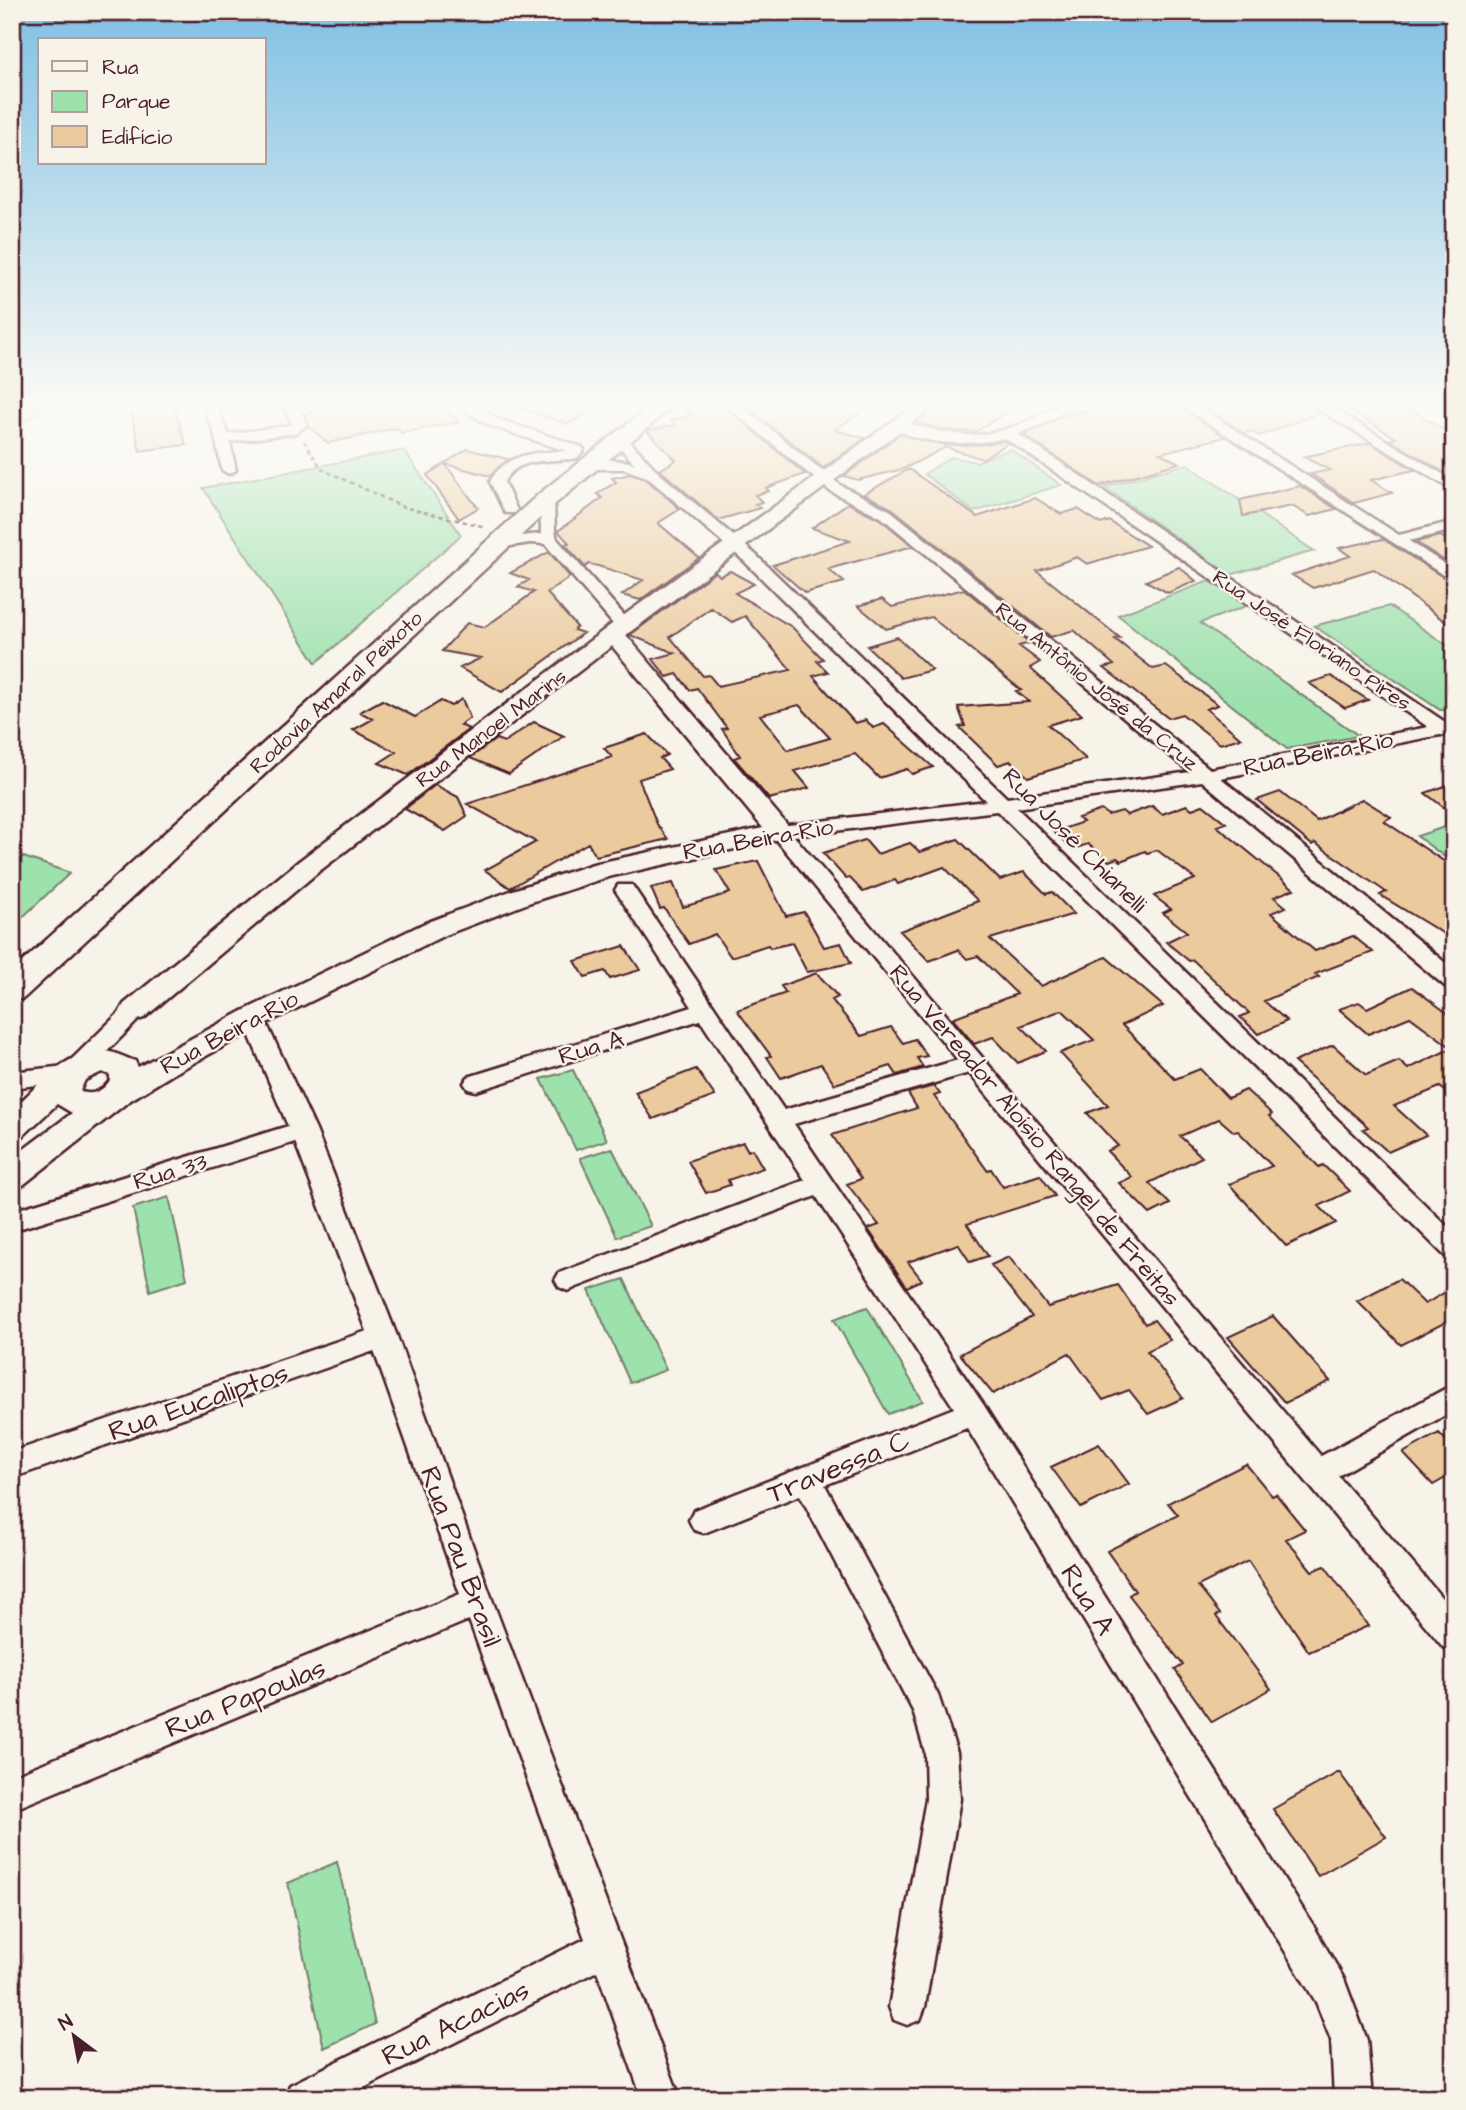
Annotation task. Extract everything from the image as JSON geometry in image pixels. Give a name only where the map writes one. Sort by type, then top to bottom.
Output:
[{"type":"highway","name":"Rodovia Amaral Peixoto","points":[[12,990],[494,536],[510,510],[521,501]]},
{"type":"highway","name":"Rodovia Amaral Peixoto","points":[[12,957],[494,536],[543,501]]},
{"type":"main road","name":"Rua Manoel Marins","points":[[134,1012],[308,867],[793,501]]},
{"type":"main road","name":"Rua Vereador Aloísio Rangel de Freitas","points":[[619,631],[780,832]]},
{"type":"main road","name":"Rua Beira-Rio","points":[[118,1093],[253,1018],[435,929],[522,896],[602,870],[780,832]]},
{"type":"main road","points":[[71,1074],[64,1088],[70,1100],[78,1104],[99,1103],[118,1093]]},
{"type":"main road","points":[[12,1128],[71,1074]]},
{"type":"main road","points":[[12,1176],[118,1093]]},
{"type":"street","points":[[547,501],[547,531],[550,540],[619,631]]},
{"type":"street","name":"Rua José Chianelli","points":[[685,501],[736,545],[1454,1249]]},
{"type":"street","name":"Rua Antônio José da Cruz","points":[[860,501],[886,514],[1454,982]]},
{"type":"street","name":"Rua José Floriano Pires","points":[[1110,501],[1446,726]]},
{"type":"street","points":[[1338,501],[1454,577]]},
{"type":"street","points":[[1398,540],[1454,525]]},
{"type":"street","points":[[494,536],[550,540]]},
{"type":"street","name":"Rua Beira-Rio","points":[[780,832],[1002,805],[1206,775],[1446,726]]},
{"type":"street","name":"Rua Vereador Aloísio Rangel de Freitas","points":[[780,832],[1454,1636]]},
{"type":"street","name":"Rua A","points":[[625,890],[973,1413],[1300,1938],[1331,1992],[1349,2040],[1353,2098]]},
{"type":"street","name":"Rua A","points":[[476,1083],[705,1011]]},
{"type":"street","name":"Rua Manoel Marins","points":[[71,1074],[134,1012]]},
{"type":"street","name":"Rua Pau Brasil","points":[[253,1018],[304,1130],[384,1336],[478,1601],[661,2098]]},
{"type":"street","points":[[779,1120],[974,1063]]},
{"type":"street","points":[[12,1080],[71,1074]]},
{"type":"street","name":"Rua 33","points":[[20,1215],[304,1130]]},
{"type":"street","points":[[568,1280],[819,1185]]},
{"type":"street","name":"Rua Eucaliptos","points":[[12,1465],[384,1336]]},
{"type":"street","points":[[1318,1472],[1454,1396]]},
{"type":"street","name":"Travessa C","points":[[704,1520],[973,1413]]},
{"type":"street","points":[[807,1479],[927,1706],[941,1752],[943,1799],[907,2007]]},
{"type":"street","name":"Rua Papoulas","points":[[12,1793],[478,1601]]},
{"type":"street","name":"Rua Acacias","points":[[303,2098],[607,1947]]},
{"type":"path","points":[[391,501],[494,536]]},
{"type":"green space","points":[[212,501],[439,501],[461,535],[316,663]]},
{"type":"green space","points":[[960,501],[1008,501],[974,512]]},
{"type":"green space","points":[[1125,501],[1242,501],[1314,551],[1230,575]]},
{"type":"green space","points":[[1209,581],[1249,605],[1200,623],[1359,736],[1287,749],[1118,615]]},
{"type":"green space","points":[[1389,606],[1454,650],[1454,709],[1440,710],[1314,626]]},
{"type":"green space","points":[[1454,824],[1454,864],[1417,836]]},
{"type":"green space","points":[[12,853],[70,873],[12,927]]},
{"type":"green space","points":[[573,1070],[607,1140],[576,1150],[541,1079]]},
{"type":"green space","points":[[612,1148],[651,1226],[617,1237],[580,1158]]},
{"type":"green space","points":[[169,1197],[187,1279],[150,1291],[133,1208]]},
{"type":"green space","points":[[624,1279],[666,1370],[630,1383],[589,1290]]},
{"type":"green space","points":[[867,1307],[923,1401],[888,1414],[834,1319]]},
{"type":"green space","points":[[337,1862],[375,2024],[324,2048],[288,1883]]},
{"type":"building","points":[[446,501],[473,501],[478,508],[459,519]]},
{"type":"building","points":[[597,501],[671,501],[680,509],[658,523],[699,558],[640,600],[622,595],[643,580],[598,566],[589,564],[585,567],[565,544],[569,543],[558,531]]},
{"type":"building","points":[[697,501],[762,502],[755,504],[760,508],[718,520]]},
{"type":"building","points":[[878,501],[955,501],[977,517],[1024,501],[1041,501],[1061,514],[1078,509],[1101,524],[1109,521],[1148,546],[1087,564],[1077,557],[1037,571],[1120,638],[1115,639],[1153,669],[1166,666],[1218,705],[1206,709],[1241,738],[1220,744],[1182,714],[1168,718],[1104,668],[1114,665],[1074,630],[1051,637],[893,509]]},
{"type":"building","points":[[1240,501],[1324,501],[1336,509],[1309,516],[1292,506],[1243,516]]},
{"type":"building","points":[[848,503],[880,519],[913,546],[828,569],[844,582],[805,593],[773,565],[850,541],[812,528]]},
{"type":"building","points":[[1440,536],[1454,543],[1454,567],[1416,542]]},
{"type":"building","points":[[1383,539],[1454,584],[1454,628],[1374,569],[1313,588],[1292,575],[1350,556],[1339,548]]},
{"type":"building","points":[[549,552],[570,577],[547,593],[577,627],[574,630],[583,633],[502,692],[460,668],[481,658],[442,651],[467,623],[485,627],[534,592],[518,587],[529,580],[510,573]]},
{"type":"building","points":[[1179,567],[1196,581],[1168,593],[1146,581]]},
{"type":"building","points":[[730,571],[754,584],[735,593],[792,627],[823,659],[817,661],[828,672],[813,676],[855,723],[866,720],[873,728],[884,724],[933,767],[912,774],[907,769],[879,778],[855,754],[795,771],[809,788],[769,799],[734,758],[740,756],[722,729],[727,728],[697,688],[690,690],[677,674],[667,677],[653,659],[675,653],[630,635],[715,572],[720,576]],"holes":[[[711,608],[732,622],[745,616],[791,670],[718,686],[709,675],[703,676],[670,637]],[[799,705],[830,738],[788,750],[760,715]]]},
{"type":"building","points":[[964,589],[1030,643],[1019,646],[1040,662],[1030,668],[1082,715],[1048,725],[1086,759],[1028,777],[1011,761],[998,765],[959,727],[965,726],[958,707],[1029,702],[1016,691],[1021,690],[931,617],[886,629],[858,606],[882,599],[892,607]]},
{"type":"building","points":[[897,637],[932,670],[901,678],[867,646]]},
{"type":"building","points":[[1331,676],[1368,700],[1345,708],[1309,683]]},
{"type":"building","points":[[462,699],[470,718],[460,725],[469,729],[408,775],[379,763],[396,752],[353,730],[373,719],[360,712],[382,700],[415,717],[441,701],[451,706]]},
{"type":"building","points":[[534,722],[564,736],[509,774],[470,758],[496,739],[504,742]]},
{"type":"building","points":[[647,734],[667,755],[660,758],[670,769],[639,779],[657,824],[668,839],[596,856],[588,843],[510,888],[485,870],[536,842],[467,804],[612,757],[604,748]]},
{"type":"building","points":[[1454,783],[1454,815],[1425,793]]},
{"type":"building","points":[[435,785],[458,797],[467,816],[445,831],[405,809]]},
{"type":"building","points":[[1280,792],[1317,821],[1362,799],[1391,817],[1384,821],[1454,868],[1454,940],[1380,895],[1386,892],[1315,843],[1312,845],[1257,800]]},
{"type":"building","points":[[1187,805],[1192,809],[1203,805],[1226,823],[1217,826],[1294,889],[1274,897],[1286,907],[1271,913],[1315,951],[1353,936],[1373,952],[1315,974],[1319,977],[1264,1001],[1287,1021],[1259,1034],[1240,1017],[1249,1013],[1193,960],[1189,961],[1166,942],[1187,932],[1163,913],[1171,909],[1154,896],[1195,879],[1157,850],[1147,853],[1145,851],[1121,861],[1117,858],[1109,861],[1088,844],[1073,849],[1054,832],[1083,822],[1078,818],[1101,810],[1108,815],[1122,811],[1127,815],[1152,806],[1162,814]]},
{"type":"building","points":[[958,839],[1000,880],[1024,872],[1046,894],[1052,892],[1074,914],[990,939],[1041,986],[1106,957],[1163,1006],[1122,1025],[1175,1079],[1200,1069],[1228,1098],[1246,1090],[1272,1114],[1269,1116],[1319,1167],[1323,1165],[1350,1191],[1319,1206],[1336,1223],[1286,1246],[1229,1184],[1272,1166],[1238,1131],[1234,1132],[1219,1119],[1180,1136],[1202,1157],[1149,1183],[1170,1204],[1150,1214],[1119,1183],[1132,1177],[1107,1151],[1118,1146],[1087,1113],[1108,1105],[1060,1053],[1094,1040],[1062,1010],[1021,1026],[1046,1051],[1018,1063],[993,1037],[974,1044],[952,1018],[1017,994],[978,956],[967,959],[958,950],[929,961],[900,931],[978,901],[944,867],[898,884],[895,880],[863,892],[850,878],[846,879],[823,853],[865,840],[877,854],[910,843],[920,852]]},
{"type":"building","points":[[758,861],[786,916],[804,912],[824,947],[841,943],[851,963],[807,972],[792,943],[770,948],[768,945],[731,957],[715,934],[689,944],[664,908],[660,909],[651,888],[673,883],[683,907],[730,893],[716,870]]},
{"type":"building","points":[[624,946],[640,970],[610,979],[605,971],[585,977],[575,961]]},
{"type":"building","points":[[817,973],[838,997],[832,1000],[861,1036],[891,1027],[903,1043],[915,1039],[927,1056],[917,1058],[923,1067],[897,1075],[891,1066],[835,1084],[821,1064],[781,1078],[767,1057],[771,1056],[737,1010],[786,993],[781,986]]},
{"type":"building","points":[[1412,987],[1454,1018],[1454,1098],[1440,1087],[1394,1106],[1426,1135],[1388,1152],[1363,1129],[1368,1127],[1294,1062],[1333,1045],[1366,1075],[1399,1061],[1408,1069],[1452,1048],[1410,1017],[1368,1034],[1339,1009],[1359,1002],[1367,1008]]},
{"type":"building","points":[[696,1069],[715,1096],[653,1119],[635,1092]]},
{"type":"building","points":[[934,1086],[940,1094],[934,1096],[987,1170],[991,1169],[1003,1187],[1040,1175],[1055,1196],[967,1224],[988,1256],[970,1262],[958,1244],[908,1262],[922,1280],[907,1287],[868,1229],[879,1225],[847,1184],[861,1179],[832,1135],[917,1108],[908,1093]]},
{"type":"building","points":[[743,1142],[748,1151],[752,1149],[763,1168],[728,1180],[730,1185],[706,1193],[688,1161]]},
{"type":"building","points":[[1009,1257],[1048,1307],[1118,1285],[1145,1324],[1154,1320],[1170,1340],[1147,1351],[1183,1398],[1148,1414],[1129,1390],[1103,1400],[1069,1353],[993,1394],[960,1354],[1032,1317],[991,1265]]},
{"type":"building","points":[[1399,1279],[1425,1304],[1454,1287],[1454,1318],[1401,1345],[1357,1301]]},
{"type":"building","points":[[1273,1316],[1330,1381],[1285,1403],[1228,1337]]},
{"type":"building","points":[[1439,1433],[1454,1449],[1454,1473],[1433,1485],[1403,1453]]},
{"type":"building","points":[[1099,1444],[1129,1484],[1081,1508],[1051,1467]]},
{"type":"building","points":[[1246,1464],[1272,1496],[1276,1494],[1305,1530],[1286,1539],[1312,1571],[1325,1566],[1368,1626],[1309,1652],[1248,1561],[1198,1586],[1220,1614],[1216,1616],[1271,1689],[1212,1722],[1175,1670],[1183,1665],[1129,1595],[1135,1591],[1107,1551],[1178,1515],[1168,1503]]},
{"type":"building","points":[[1339,1772],[1386,1837],[1318,1876],[1273,1809]]}]
